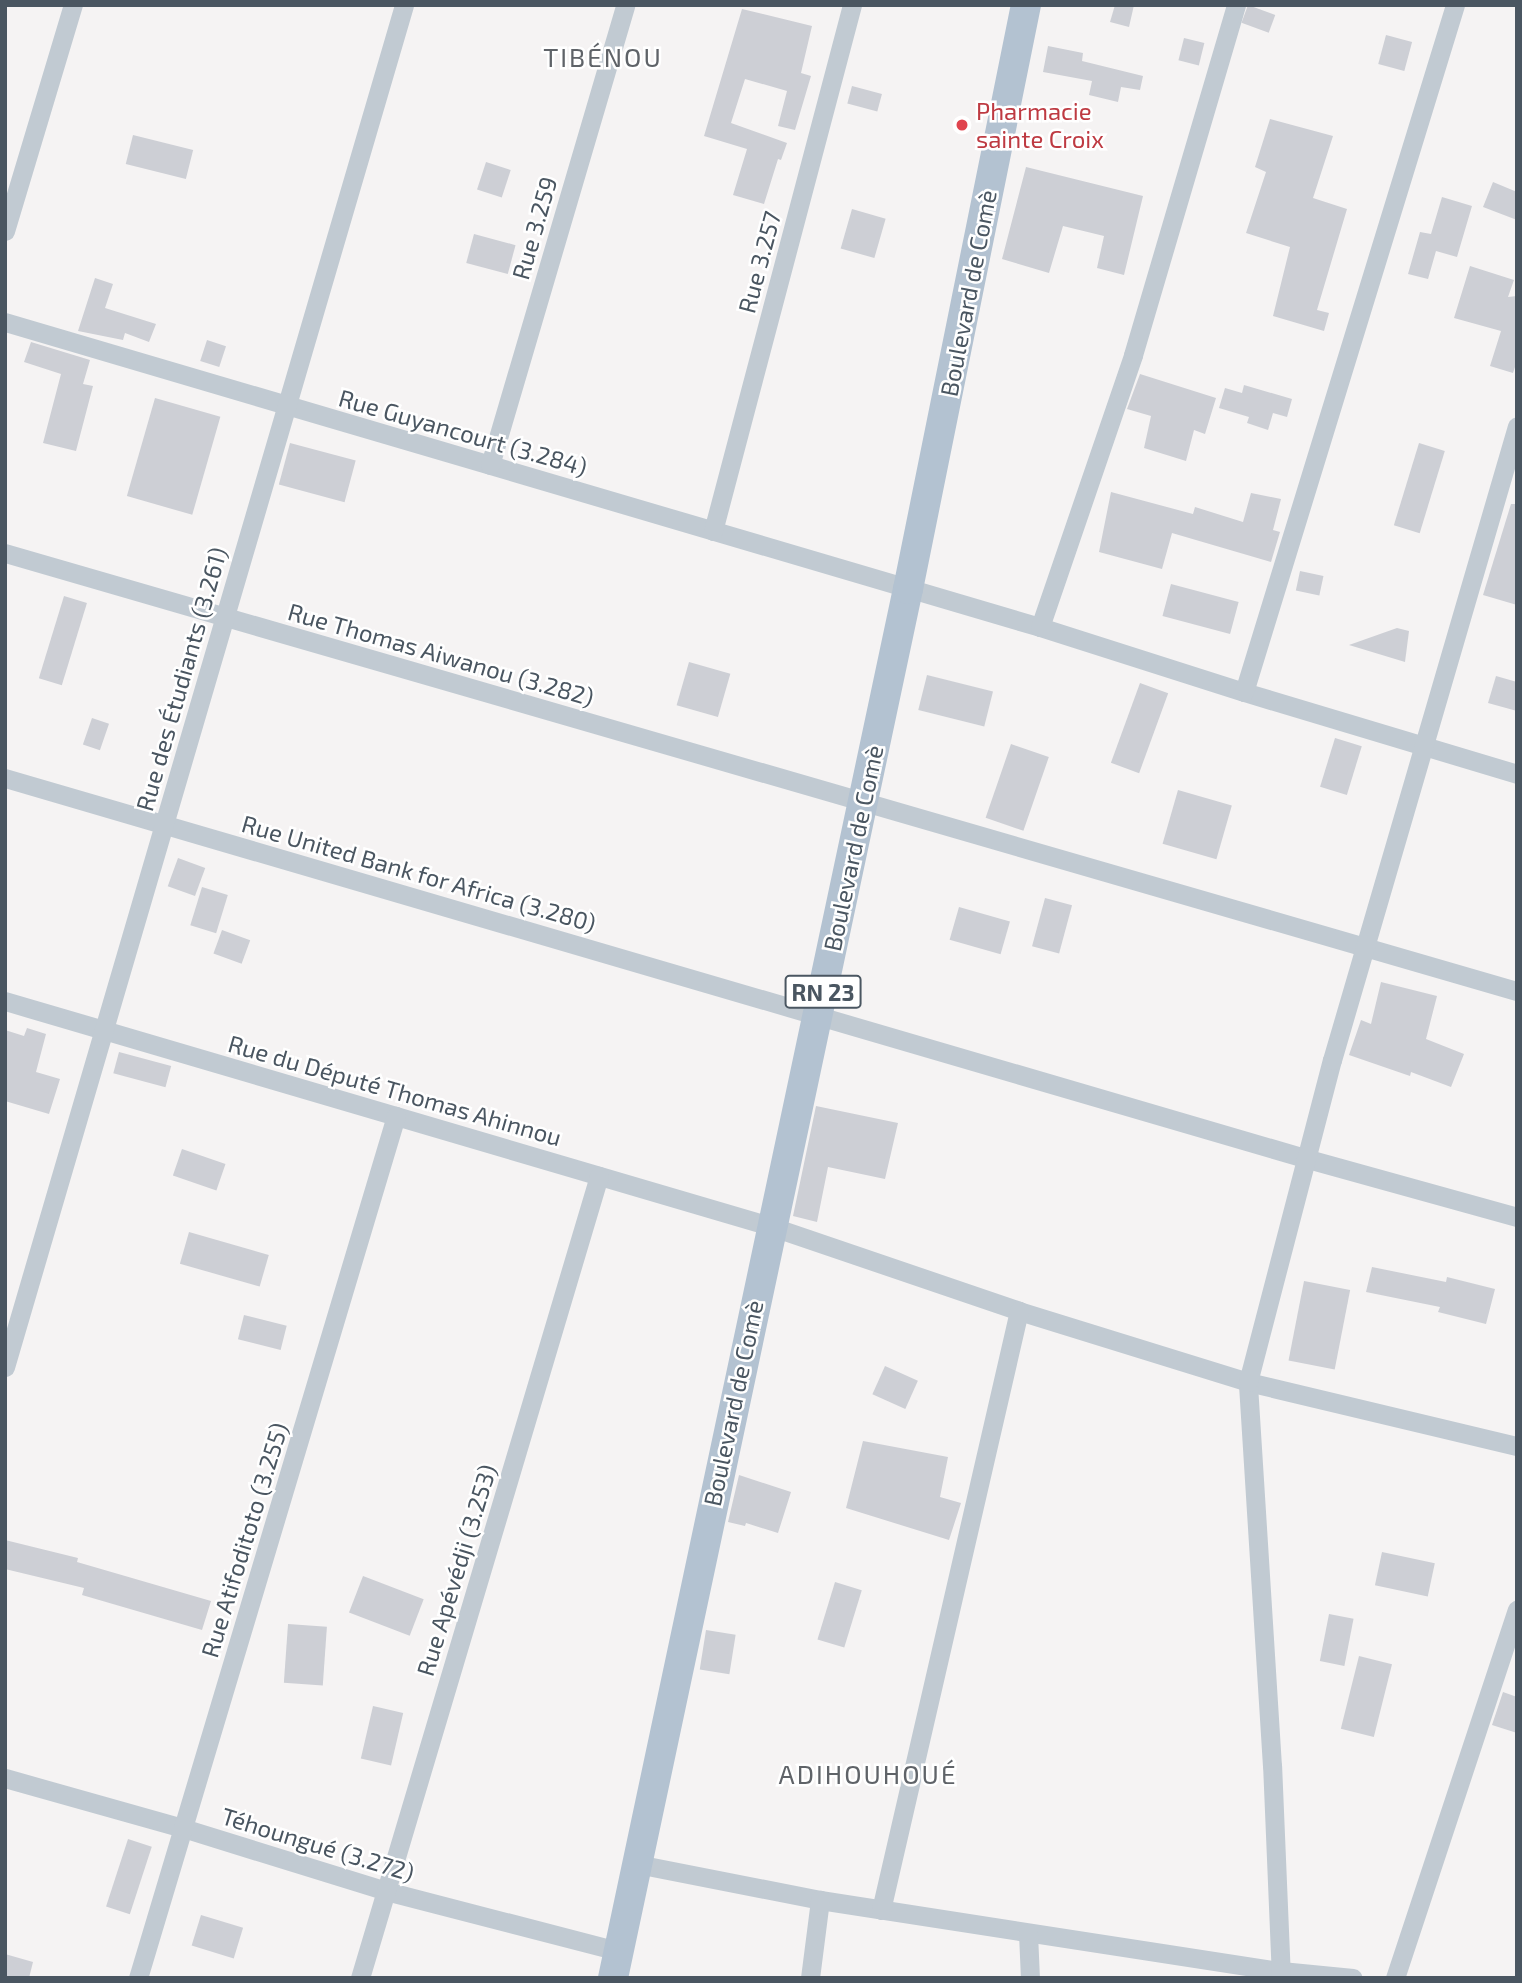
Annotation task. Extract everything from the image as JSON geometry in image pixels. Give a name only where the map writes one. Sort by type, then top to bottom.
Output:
[{"type":"main road","name":"Boulevard de Comè","points":[[615,1964],[770,1226],[818,1015],[908,589],[1026,5]]},
{"type":"street","points":[[5,231],[73,5]]},
{"type":"street","name":"Rue des Étudiants (3.261)","points":[[5,1367],[404,5]]},
{"type":"street","name":"Rue 3.259","points":[[490,465],[625,5]]},
{"type":"street","name":"Rue 3.257","points":[[713,531],[852,5]]},
{"type":"street","points":[[1040,627],[1133,355],[1236,5]]},
{"type":"street","points":[[1244,692],[1455,5]]},
{"type":"street","name":"Rue Guyancourt (3.284)","points":[[5,322],[1040,627],[1517,774]]},
{"type":"street","points":[[1281,1974],[1272,1766],[1248,1382],[1364,948],[1517,426]]},
{"type":"street","name":"Rue Thomas Aiwanou (3.282)","points":[[5,553],[1364,948],[1517,990]]},
{"type":"street","name":"Rue United Bank for Africa (3.280)","points":[[5,778],[1308,1159],[1517,1217]]},
{"type":"street","name":"Rue du Député Thomas Ahinnou","points":[[5,1001],[770,1226],[1019,1311],[1248,1382],[1517,1446]]},
{"type":"street","name":"Rue Atifoditoto (3.255)","points":[[138,1978],[396,1116]]},
{"type":"street","name":"Rue Apévédji (3.253)","points":[[360,1978],[599,1176]]},
{"type":"street","points":[[881,1910],[1019,1311]]},
{"type":"street","points":[[1395,1978],[1517,1610]]},
{"type":"street","name":"Téhoungué (3.272)","points":[[5,1778],[183,1828],[615,1964]]},
{"type":"street","points":[[637,1864],[820,1900],[1281,1974],[1353,1978]]},
{"type":"street","points":[[810,1978],[820,1900]]},
{"type":"street","points":[[1028,1933],[1030,1978]]},
{"type":"building","points":[[1115,5],[1134,5],[1129,27],[1110,22]]},
{"type":"building","points":[[1248,5],[1275,15],[1269,33],[1242,23]]},
{"type":"building","points":[[742,9],[812,26],[801,73],[811,76],[795,130],[778,126],[787,91],[745,79],[731,123],[787,143],[781,160],[778,159],[764,204],[733,195],[747,149],[704,136]]},
{"type":"building","points":[[1386,35],[1412,42],[1404,71],[1378,64]]},
{"type":"building","points":[[1184,38],[1204,43],[1199,65],[1178,60]]},
{"type":"building","points":[[1048,46],[1083,53],[1082,61],[1143,76],[1140,90],[1121,87],[1118,102],[1089,95],[1092,81],[1043,72]]},
{"type":"building","points":[[852,86],[882,94],[877,111],[847,103]]},
{"type":"building","points":[[1270,119],[1333,136],[1313,198],[1347,209],[1317,310],[1329,313],[1324,331],[1273,316],[1290,247],[1246,233],[1266,172],[1255,167]]},
{"type":"building","points":[[133,135],[193,150],[186,179],[126,164]]},
{"type":"building","points":[[486,162],[511,170],[502,198],[477,190]]},
{"type":"building","points":[[1026,167],[1143,196],[1124,275],[1097,268],[1104,236],[1063,226],[1049,273],[1002,259]]},
{"type":"building","points":[[1493,182],[1517,192],[1517,220],[1483,207]]},
{"type":"building","points":[[1442,197],[1472,206],[1457,257],[1436,251],[1428,279],[1408,274],[1420,232],[1431,234]]},
{"type":"building","points":[[852,209],[886,219],[874,258],[841,248]]},
{"type":"building","points":[[474,234],[516,245],[508,274],[466,263]]},
{"type":"building","points":[[1470,266],[1514,280],[1508,297],[1517,296],[1517,361],[1513,373],[1490,366],[1501,331],[1454,318]]},
{"type":"building","points":[[95,278],[113,284],[105,308],[156,324],[149,342],[125,333],[123,340],[78,331]]},
{"type":"building","points":[[207,340],[226,346],[219,367],[200,361]]},
{"type":"building","points":[[31,342],[90,360],[83,384],[93,386],[76,451],[43,443],[61,374],[24,362]]},
{"type":"building","points":[[1140,374],[1216,398],[1205,434],[1194,430],[1186,461],[1144,448],[1151,416],[1127,409]]},
{"type":"building","points":[[1244,385],[1292,399],[1287,417],[1273,413],[1268,430],[1247,423],[1249,417],[1219,408],[1225,388],[1242,393]]},
{"type":"building","points":[[155,398],[220,417],[192,515],[127,496]]},
{"type":"building","points":[[290,443],[356,461],[345,502],[279,485]]},
{"type":"building","points":[[1419,443],[1445,451],[1420,533],[1394,525]]},
{"type":"building","points":[[1111,492],[1193,514],[1195,507],[1243,522],[1251,493],[1281,499],[1273,530],[1280,532],[1271,562],[1172,533],[1162,569],[1099,552]]},
{"type":"building","points":[[1511,504],[1517,504],[1517,605],[1483,595]]},
{"type":"building","points":[[1300,571],[1323,576],[1319,596],[1296,591]]},
{"type":"building","points":[[1171,584],[1239,602],[1230,634],[1162,616]]},
{"type":"building","points":[[64,596],[87,603],[62,685],[39,678]]},
{"type":"building","points":[[1397,628],[1409,631],[1405,662],[1349,645]]},
{"type":"building","points":[[689,662],[730,674],[718,717],[677,705]]},
{"type":"building","points":[[927,675],[993,691],[984,726],[918,710]]},
{"type":"building","points":[[1496,676],[1517,682],[1517,711],[1488,703]]},
{"type":"building","points":[[1140,683],[1168,693],[1139,773],[1111,763]]},
{"type":"building","points":[[92,718],[109,724],[100,750],[83,744]]},
{"type":"building","points":[[1335,738],[1362,746],[1347,795],[1320,787]]},
{"type":"building","points":[[1011,744],[1049,757],[1023,831],[986,818]]},
{"type":"building","points":[[1178,790],[1232,805],[1216,859],[1163,844]]},
{"type":"building","points":[[178,858],[205,868],[195,896],[168,886]]},
{"type":"building","points":[[202,887],[228,895],[216,933],[190,925]]},
{"type":"building","points":[[1045,898],[1072,905],[1059,954],[1032,946]]},
{"type":"building","points":[[959,907],[1010,922],[1001,954],[950,940]]},
{"type":"building","points":[[222,930],[250,940],[242,964],[213,953]]},
{"type":"building","points":[[1381,982],[1437,996],[1426,1039],[1464,1054],[1451,1087],[1411,1072],[1410,1076],[1349,1055],[1361,1020],[1371,1024]]},
{"type":"building","points":[[27,1028],[46,1034],[36,1072],[60,1079],[49,1114],[5,1101],[5,1030],[24,1036]]},
{"type":"building","points":[[119,1052],[171,1066],[165,1087],[113,1073]]},
{"type":"building","points":[[816,1106],[898,1123],[885,1179],[828,1167],[817,1222],[793,1216]]},
{"type":"building","points":[[182,1149],[225,1164],[216,1190],[173,1175]]},
{"type":"building","points":[[189,1232],[269,1255],[260,1287],[180,1264]]},
{"type":"building","points":[[1372,1267],[1446,1282],[1447,1277],[1495,1289],[1486,1324],[1438,1312],[1440,1307],[1366,1292]]},
{"type":"building","points":[[1304,1281],[1350,1290],[1335,1369],[1289,1361]]},
{"type":"building","points":[[244,1315],[287,1326],[281,1350],[238,1339]]},
{"type":"building","points":[[885,1366],[918,1381],[905,1409],[872,1394]]},
{"type":"building","points":[[863,1441],[948,1457],[940,1497],[961,1503],[949,1540],[846,1508]]},
{"type":"building","points":[[739,1475],[791,1492],[778,1533],[746,1523],[745,1526],[728,1522]]},
{"type":"building","points":[[5,1540],[78,1558],[77,1562],[211,1601],[202,1630],[82,1595],[84,1588],[5,1569]]},
{"type":"building","points":[[1382,1552],[1435,1563],[1428,1596],[1375,1585]]},
{"type":"building","points":[[363,1576],[424,1599],[410,1636],[349,1612]]},
{"type":"building","points":[[835,1582],[862,1590],[844,1648],[817,1639]]},
{"type":"building","points":[[1329,1614],[1354,1619],[1344,1666],[1320,1661]]},
{"type":"building","points":[[288,1624],[327,1627],[323,1686],[284,1683]]},
{"type":"building","points":[[706,1630],[736,1635],[729,1674],[700,1670]]},
{"type":"building","points":[[1359,1656],[1392,1664],[1374,1737],[1341,1729]]},
{"type":"building","points":[[1503,1692],[1517,1697],[1517,1733],[1492,1725]]},
{"type":"building","points":[[373,1706],[403,1713],[391,1766],[361,1759]]},
{"type":"building","points":[[128,1839],[152,1847],[130,1914],[106,1907]]},
{"type":"building","points":[[201,1915],[243,1928],[234,1958],[192,1946]]},
{"type":"building","points":[[5,1954],[33,1962],[29,1978],[5,1978]]},
{"type":"place","name":"Pharmacie sainte Croix","points":[[962,125]]},
{"type":"district","name":"TIBÉNOU","points":[[603,57]]},
{"type":"district","name":"ADIHOUHOUÉ","points":[[868,1774]]}]
